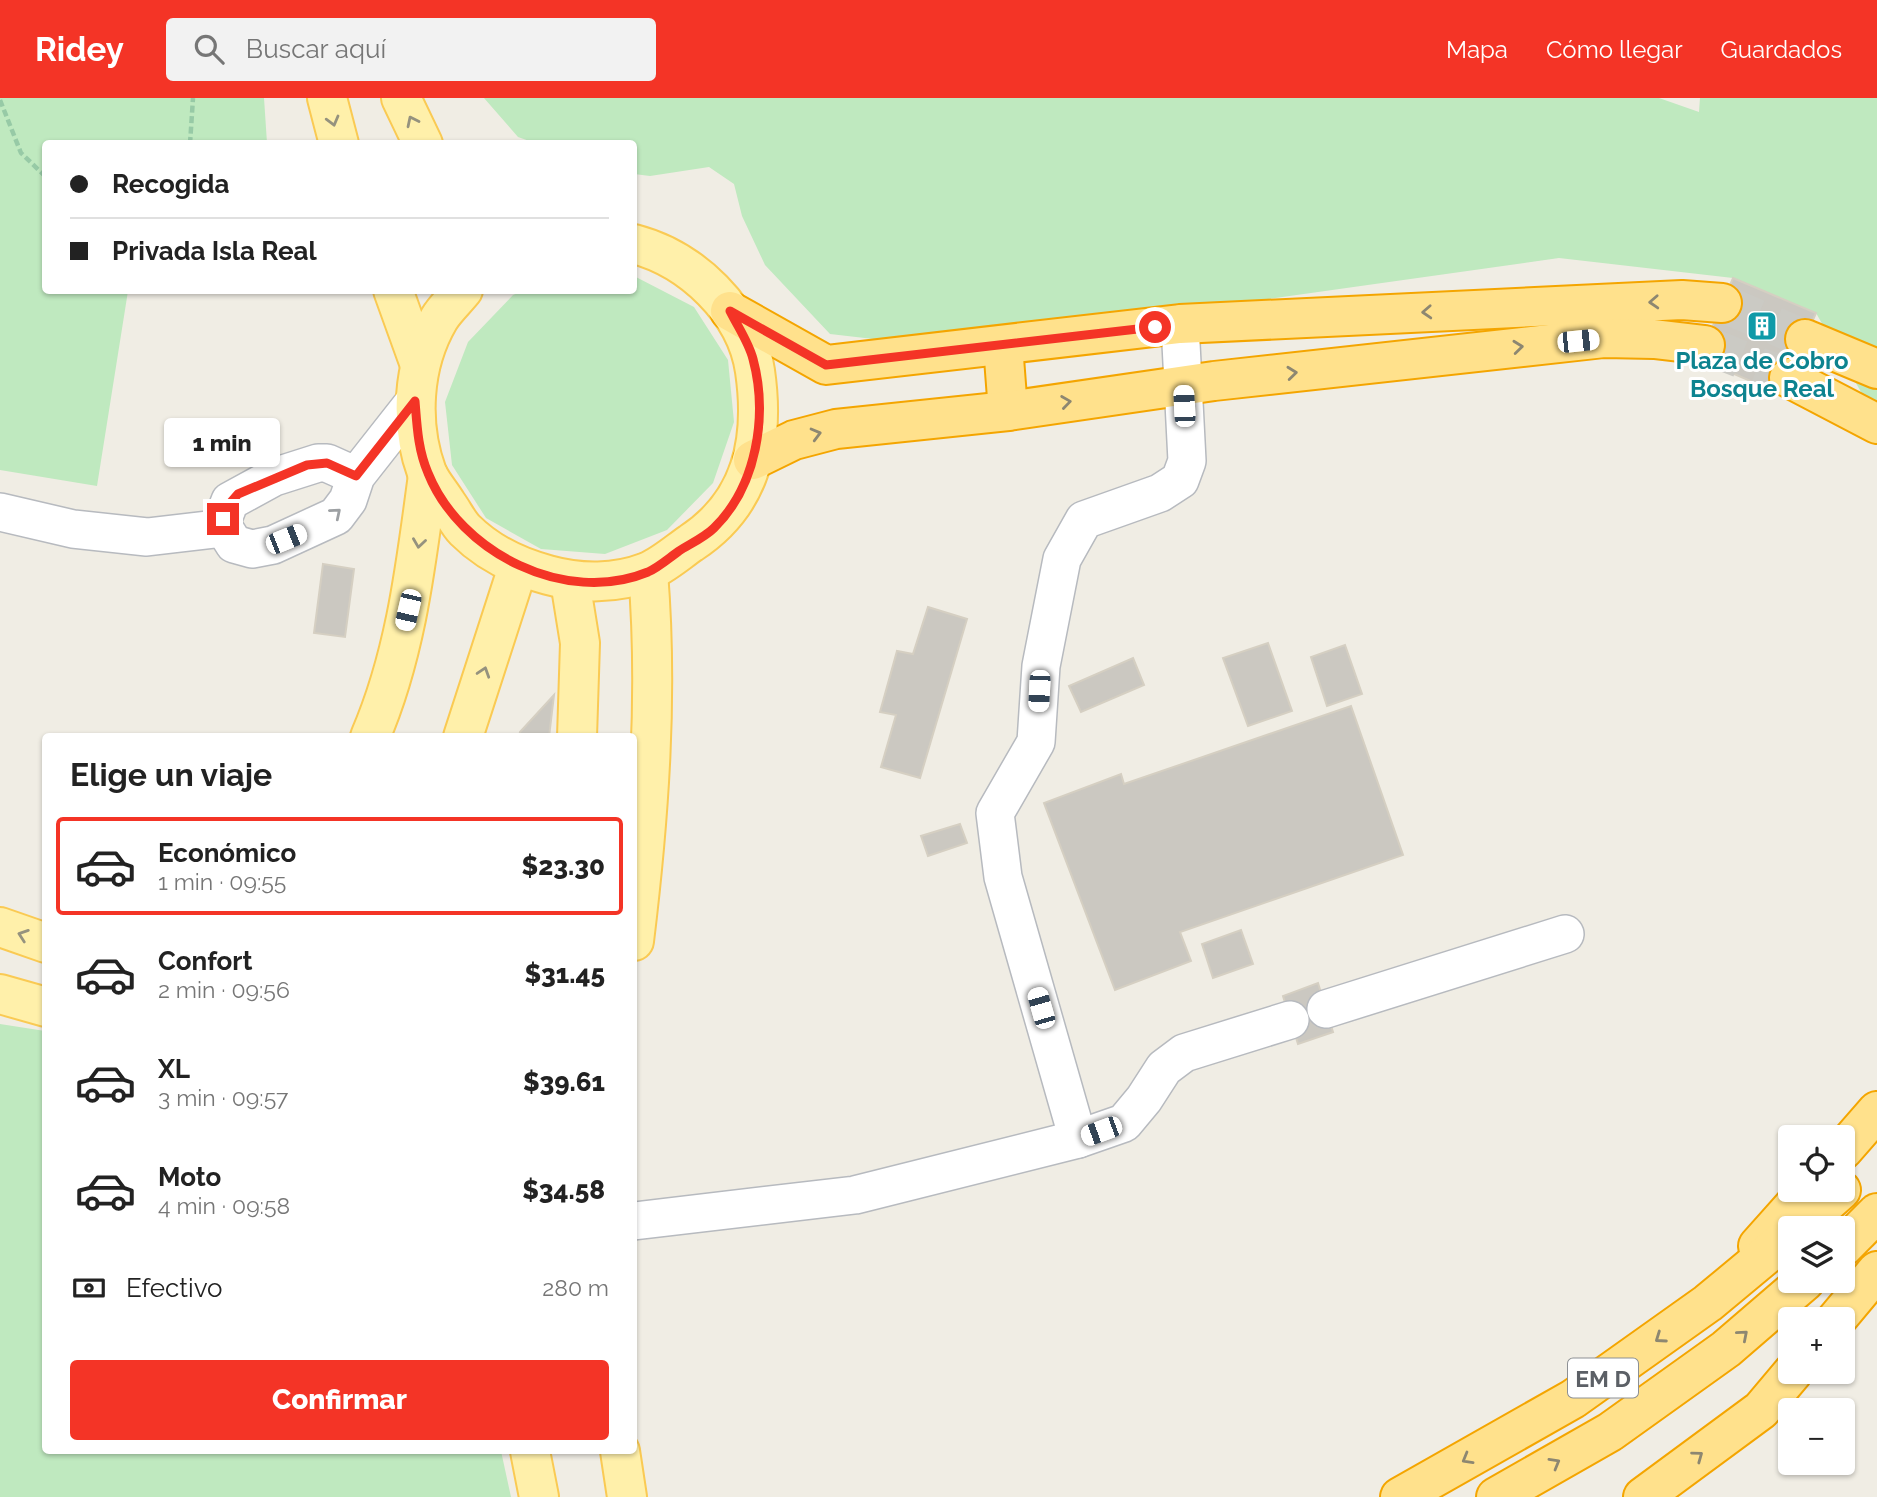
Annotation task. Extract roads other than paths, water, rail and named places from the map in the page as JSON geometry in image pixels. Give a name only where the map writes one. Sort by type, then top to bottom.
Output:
[{"type":"highway","points":[[753,460],[794,440],[836,429],[1009,411],[1183,385],[1601,321],[1682,300],[1723,303]]},
{"type":"highway","points":[[730,311],[826,365],[1180,324],[1601,321],[1654,339],[1704,345]]},
{"type":"highway","points":[[1805,339],[1877,369]]},
{"type":"highway","points":[[1003,345],[1009,411]]},
{"type":"highway","points":[[1789,378],[1877,424]]},
{"type":"highway","points":[[1855,1136],[1877,1111]]},
{"type":"highway","points":[[1855,1175],[1877,1152]]},
{"type":"highway","points":[[1708,1303],[1797,1202]]},
{"type":"highway","points":[[1812,1216],[1827,1202]]},
{"type":"highway","points":[[1855,1235],[1877,1213]]},
{"type":"highway","name":"EM D","points":[[1400,1497],[1573,1399],[1708,1303],[1778,1245]]},
{"type":"highway","points":[[1847,1307],[1877,1271]]},
{"type":"highway","name":"EM D","points":[[1496,1497],[1610,1432],[1726,1349],[1791,1293]]},
{"type":"highway","points":[[1643,1497],[1761,1410],[1783,1384]]},
{"type":"main road","points":[[327,98],[337,140]]},
{"type":"main road","points":[[401,98],[422,140]]},
{"type":"main road","points":[[394,294],[418,383],[417,438],[428,475],[464,530],[519,567],[570,581],[610,581],[648,572],[714,528],[738,496],[753,460],[761,409],[753,358],[730,311],[697,275],[656,250],[637,245]]},
{"type":"main road","points":[[418,383],[439,319],[460,294]]},
{"type":"main road","points":[[372,733],[387,698],[413,589],[428,475]]},
{"type":"main road","points":[[464,733],[519,567]]},
{"type":"main road","points":[[637,916],[647,832],[654,641],[648,572]]},
{"type":"main road","points":[[570,581],[580,643],[577,733]]},
{"type":"main road","points":[[0,927],[42,942]]},
{"type":"main road","points":[[0,995],[42,1006]]},
{"type":"main road","points":[[531,1454],[539,1497]]},
{"type":"main road","points":[[620,1454],[627,1497]]},
{"type":"street","points":[[1078,1139],[1003,877],[995,813],[1036,742],[1041,666],[1062,559],[1084,520],[1160,493],[1180,480],[1187,461],[1180,324]]},
{"type":"street","points":[[356,476],[327,463],[318,463],[274,477],[230,501],[223,519],[224,528],[234,544],[243,548],[273,545],[336,516],[348,500],[356,476],[418,383]]},
{"type":"street","points":[[0,512],[73,529],[147,537],[224,528]]},
{"type":"street","points":[[1326,1009],[1565,934]]},
{"type":"street","points":[[637,1221],[855,1195],[1078,1139],[1124,1123],[1164,1068],[1184,1053],[1290,1020]]},
{"type":"tunnel","points":[[1722,303],[1805,339]]},
{"type":"tunnel","points":[[1705,345],[1789,378]]},
{"type":"place","name":"Plaza de Cobro Bosque Real","points":[[1762,326]]}]
